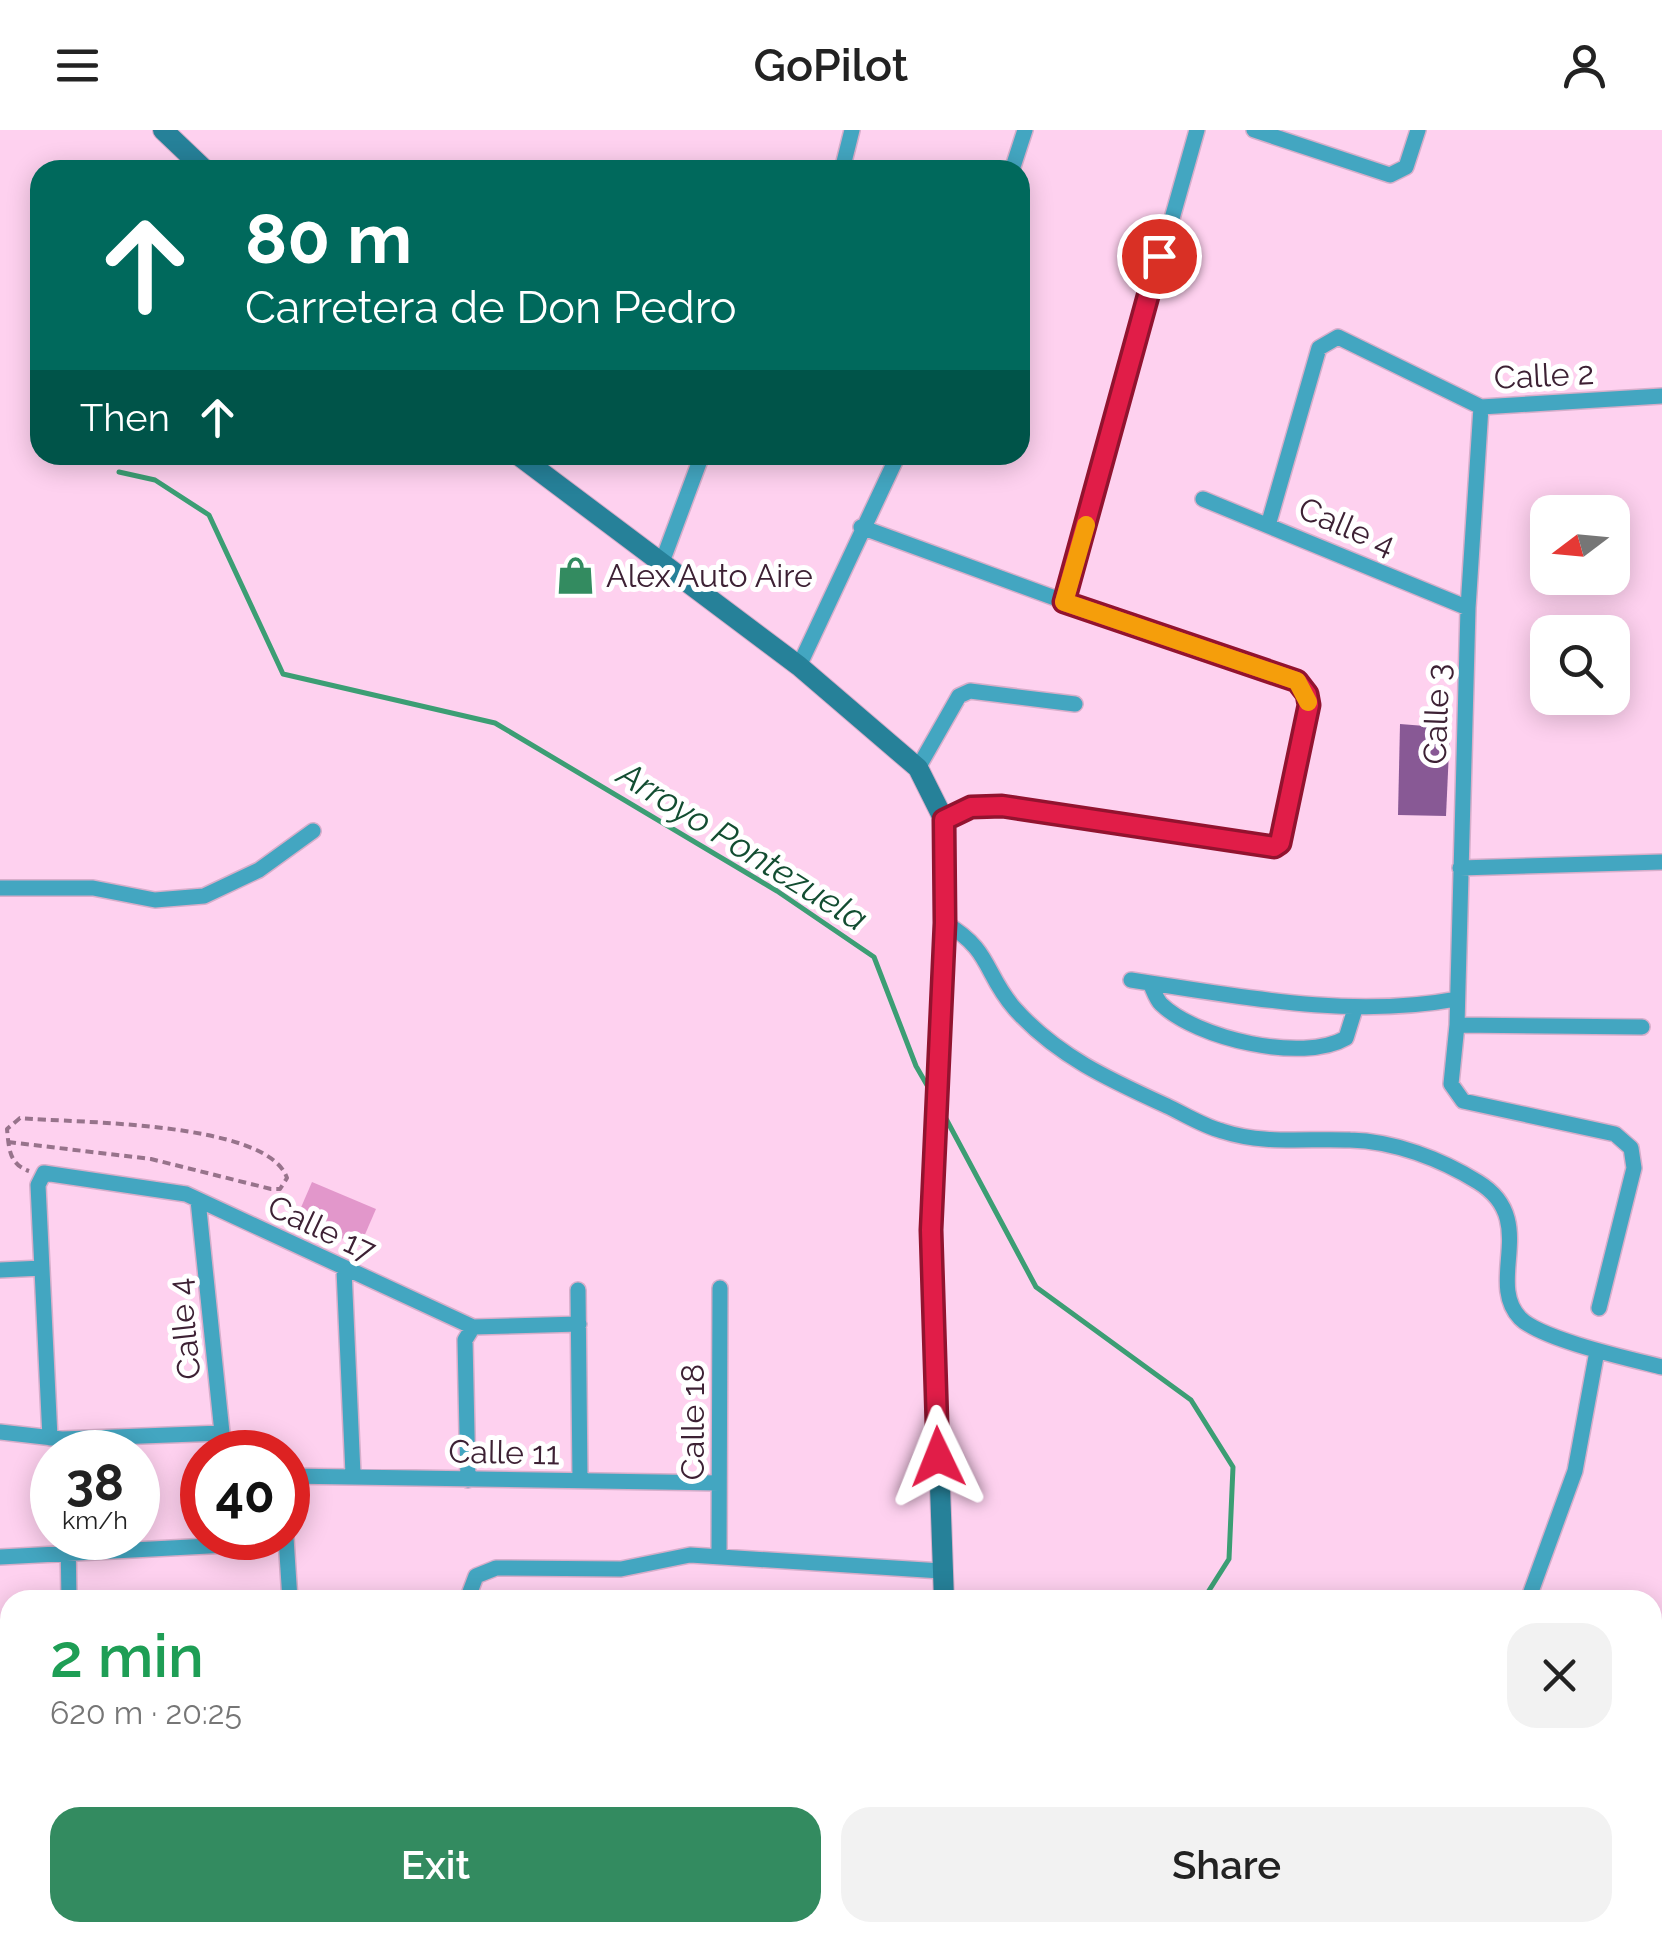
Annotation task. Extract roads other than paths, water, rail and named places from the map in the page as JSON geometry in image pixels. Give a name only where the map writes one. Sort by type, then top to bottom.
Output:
[{"type":"street","points":[[163,130],[194,160]]},
{"type":"street","points":[[844,160],[852,130]]},
{"type":"street","points":[[1015,160],[1025,130]]},
{"type":"street","points":[[1064,602],[1197,130]]},
{"type":"street","points":[[1254,130],[1390,175],[1406,168],[1418,130]]},
{"type":"street","name":"Calle 2","points":[[1270,522],[1319,348],[1338,336],[1481,406],[1662,396]]},
{"type":"street","name":"Calle 3","points":[[1481,406],[1468,608],[1457,1025],[1451,1084],[1462,1101],[1615,1134],[1631,1148],[1634,1168],[1598,1308]]},
{"type":"street","points":[[531,465],[799,666],[918,768],[944,820],[945,923],[931,1230],[943,1590]]},
{"type":"street","points":[[662,565],[698,465]]},
{"type":"street","points":[[799,666],[893,465]]},
{"type":"street","name":"Calle 4","points":[[1203,499],[1270,522],[1468,608]]},
{"type":"street","points":[[861,527],[1303,686],[1309,705],[1280,843],[1274,847],[1002,806],[971,807],[944,820]]},
{"type":"street","points":[[918,768],[959,696],[970,692],[1075,704]]},
{"type":"street","points":[[0,888],[93,888],[155,900],[204,896],[258,870],[313,831]]},
{"type":"street","points":[[1460,868],[1662,862]]},
{"type":"street","points":[[945,923],[982,951],[1009,1002],[1033,1029],[1086,1069],[1222,1132],[1280,1141],[1354,1140],[1416,1152],[1494,1192],[1506,1213],[1512,1241],[1508,1296],[1523,1322],[1597,1350],[1662,1367]]},
{"type":"street","points":[[1131,980],[1355,1009],[1408,1008],[1457,999]]},
{"type":"street","points":[[1150,983],[1160,1004],[1212,1032],[1276,1049],[1328,1049],[1346,1038],[1355,1009]]},
{"type":"street","points":[[1457,1025],[1642,1027]]},
{"type":"street","name":"Calle 17","points":[[42,1268],[41,1174],[49,1172],[166,1188],[473,1328],[579,1324]]},
{"type":"street","name":"Calle 4","points":[[198,1200],[222,1430]]},
{"type":"street","points":[[0,1270],[42,1268],[57,1430]]},
{"type":"street","points":[[344,1270],[353,1474]]},
{"type":"street","name":"Calle 18","points":[[719,1555],[720,1288]]},
{"type":"street","points":[[578,1290],[580,1480]]},
{"type":"street","points":[[468,1480],[465,1340],[473,1328]]},
{"type":"street","points":[[1532,1590],[1575,1470],[1597,1350]]},
{"type":"street","points":[[0,1432],[30,1438]]},
{"type":"street","name":"Calle 11","points":[[310,1475],[719,1483]]},
{"type":"street","points":[[0,1557],[30,1552]]},
{"type":"street","points":[[471,1590],[476,1576],[496,1568],[620,1569],[690,1555],[941,1571]]},
{"type":"street","points":[[68,1560],[69,1590]]},
{"type":"street","points":[[287,1560],[289,1590]]},
{"type":"waterway","name":"Arroyo Pontezuela","points":[[119,472],[155,480],[209,515],[283,674],[495,723],[777,891],[874,957],[916,1066],[931,1092]]},
{"type":"waterway","name":"Arroyo Pontezuela","points":[[944,1115],[1036,1287],[1191,1400],[1233,1467],[1229,1559],[1209,1590]]},
{"type":"place","name":"Alex Auto Aire","points":[[576,575]]}]
